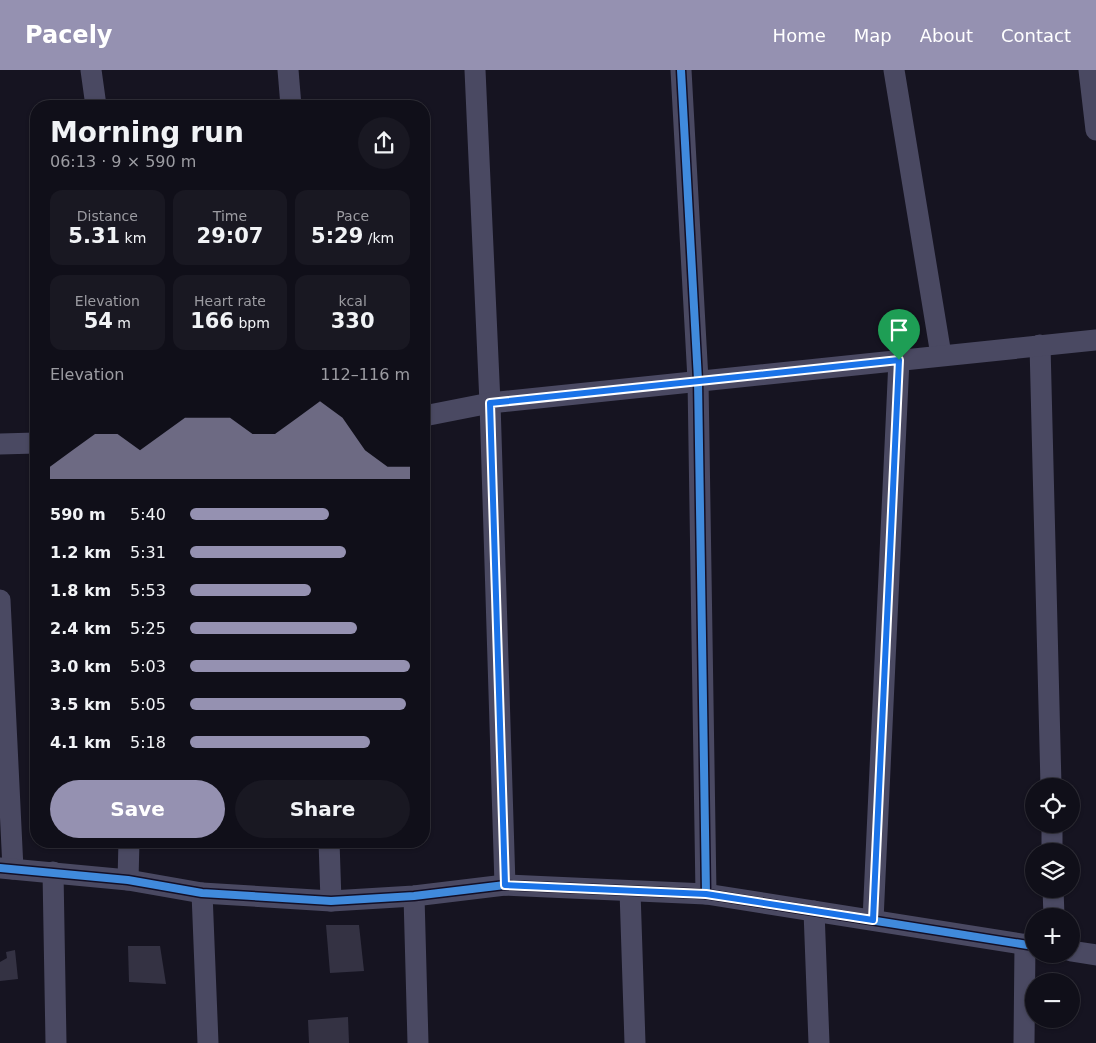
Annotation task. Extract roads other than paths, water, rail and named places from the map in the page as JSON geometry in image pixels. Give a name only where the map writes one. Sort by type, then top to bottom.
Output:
[{"type":"street","points":[[91,70],[95,100]]},
{"type":"street","points":[[288,70],[290,100]]},
{"type":"street","points":[[475,70],[490,403],[505,885]]},
{"type":"street","points":[[681,70],[698,380],[706,894]]},
{"type":"street","points":[[894,70],[942,355]]},
{"type":"street","points":[[1089,70],[1096,130]]},
{"type":"street","points":[[430,415],[490,403],[1096,340]]},
{"type":"street","points":[[1040,345],[1051,778]]},
{"type":"street","points":[[873,920],[899,360]]},
{"type":"street","points":[[0,444],[30,443]]},
{"type":"street","points":[[0,600],[7,868],[128,880],[202,893],[331,901],[414,896],[505,885],[706,894],[1025,944]]},
{"type":"street","points":[[128,880],[129,848]]},
{"type":"street","points":[[329,848],[331,901]]},
{"type":"street","points":[[53,872],[56,1043]]},
{"type":"street","points":[[630,891],[635,1043]]},
{"type":"street","points":[[202,893],[208,1043]]},
{"type":"street","points":[[414,896],[418,1043]]},
{"type":"street","points":[[814,911],[819,1043]]},
{"type":"street","points":[[1080,952],[1096,955]]},
{"type":"street","points":[[1024,1043],[1028,963]]}]
